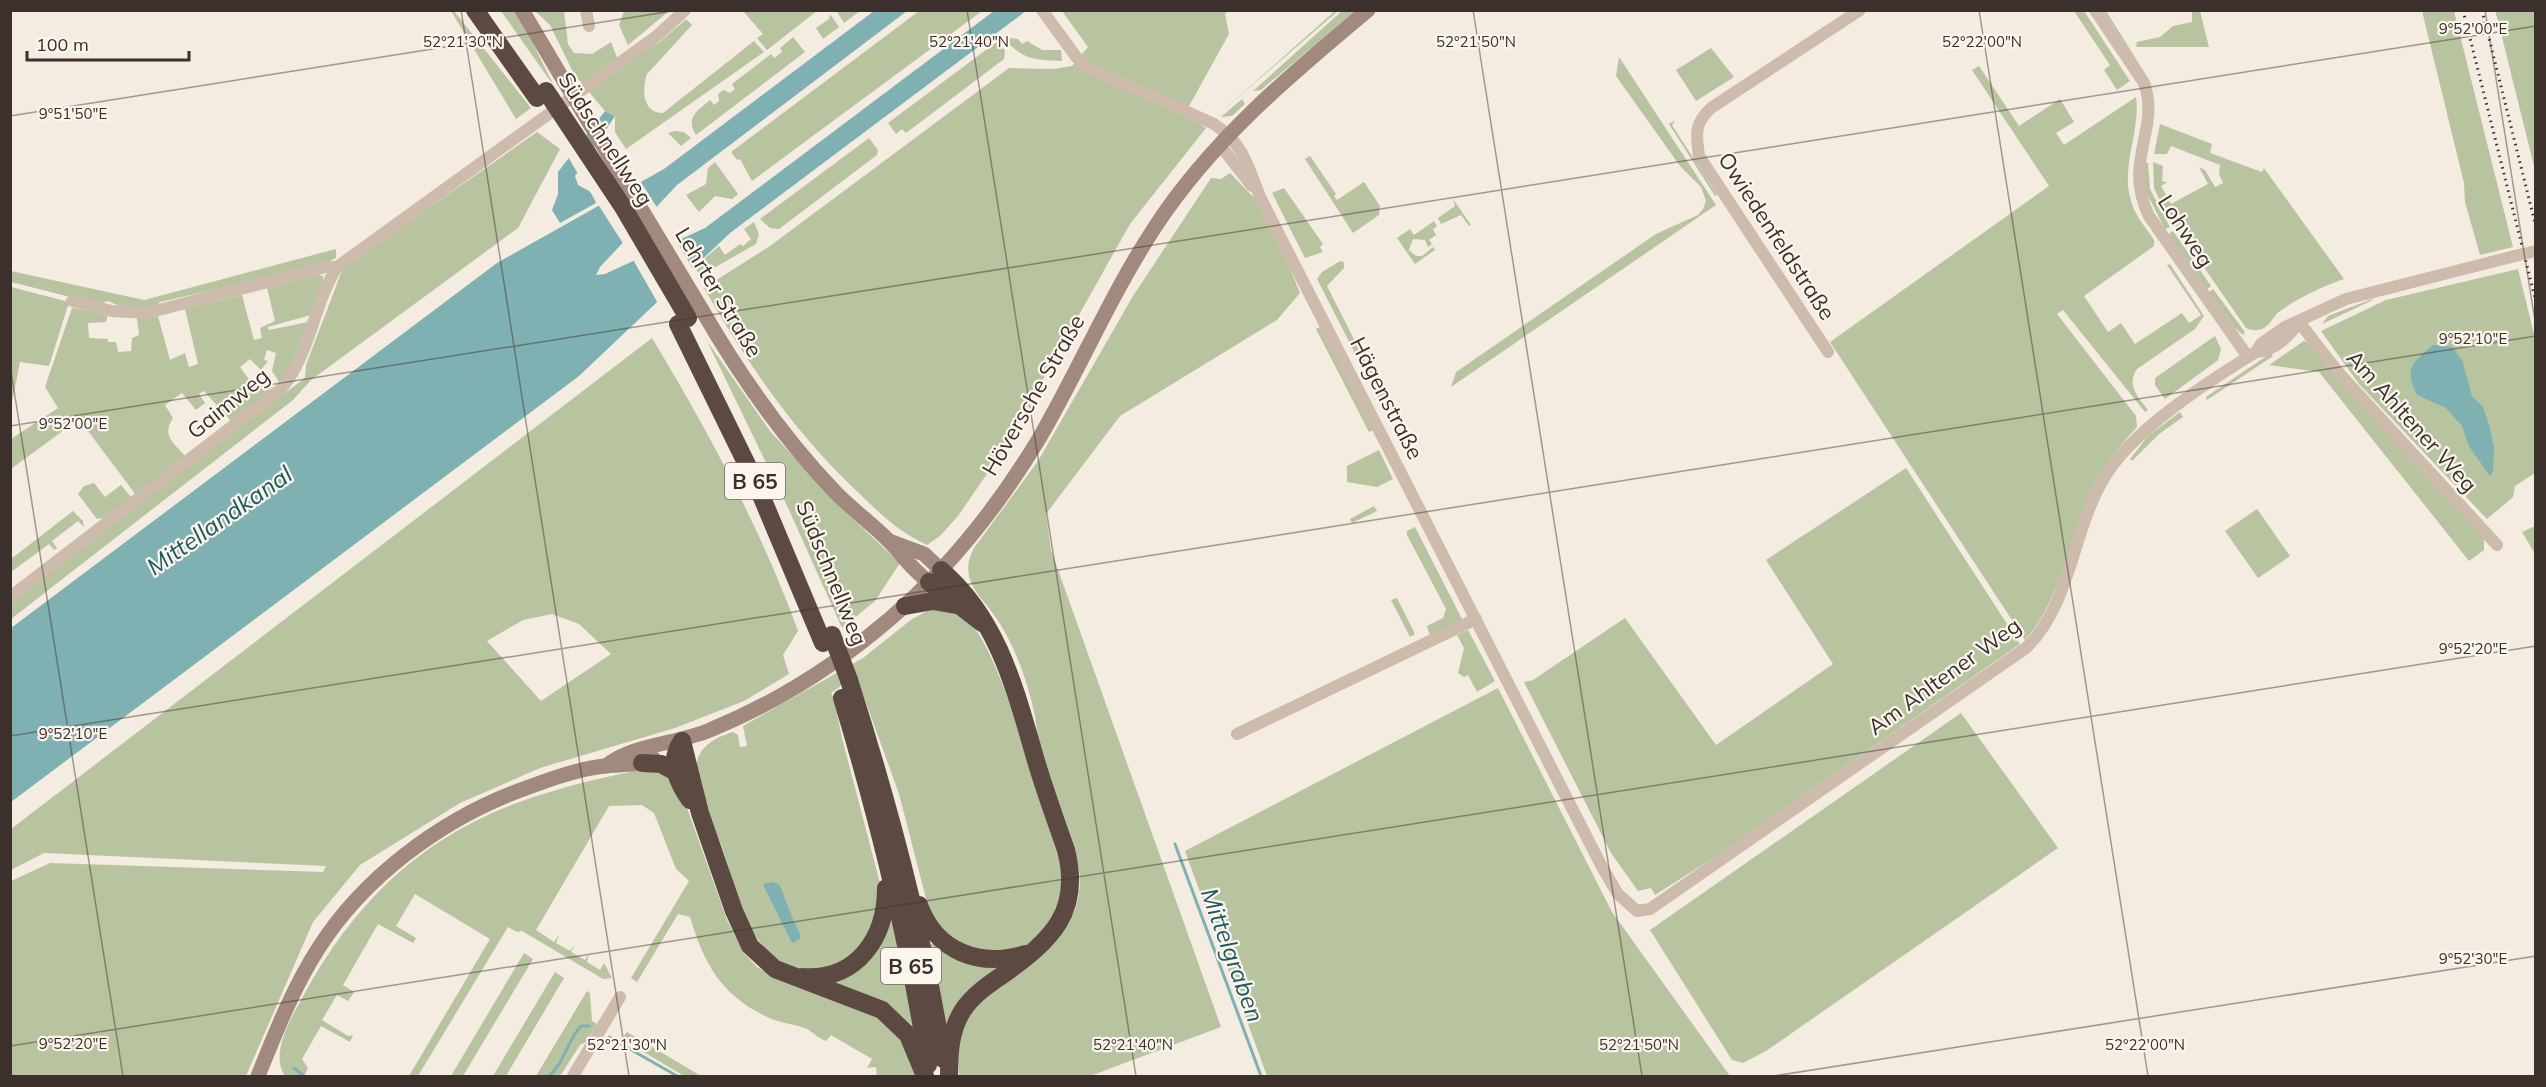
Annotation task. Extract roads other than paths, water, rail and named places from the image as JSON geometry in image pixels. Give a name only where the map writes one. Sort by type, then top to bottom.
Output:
[{"type":"highway","name":"Südschnellweg","points":[[475,10],[541,94]]},
{"type":"highway","name":"Südschnellweg","points":[[489,10],[587,172],[689,318],[765,474],[880,775],[907,873],[947,1077]]},
{"type":"highway","points":[[935,576],[960,606],[988,628]]},
{"type":"highway","points":[[935,576],[963,588],[979,609],[1005,658],[1070,871],[1070,892],[1063,916],[1050,935],[986,987],[962,1011],[950,1050],[947,1077]]},
{"type":"highway","points":[[905,606],[933,601],[960,606]]},
{"type":"highway","name":"Südschnellweg","points":[[844,684],[912,972],[930,1077]]},
{"type":"highway","points":[[682,741],[675,755],[676,772],[687,795],[700,813]]},
{"type":"highway","points":[[682,741],[700,813],[744,938],[765,963],[868,1004],[897,1022],[908,1035],[925,1077]]},
{"type":"highway","points":[[642,763],[661,764],[676,772]]},
{"type":"highway","points":[[796,977],[823,976],[836,972],[854,962],[868,949],[882,925],[886,909],[886,856]]},
{"type":"highway","points":[[907,873],[922,915],[939,936],[955,949],[974,958],[987,960],[1007,959],[1030,952]]},
{"type":"main road","name":"Lehrter Straße","points":[[522,10],[564,81],[689,318],[748,385],[791,441],[837,494],[889,541],[924,554],[935,576]]},
{"type":"main road","name":"Höversche Straße","points":[[261,1075],[299,983],[318,948],[350,908],[400,860],[430,837],[464,817],[516,792],[606,766],[626,754],[682,741],[735,719],[833,663],[905,606],[935,576],[1012,481],[1040,437],[1115,295],[1177,195],[1225,140],[1290,76],[1368,10]]},
{"type":"main road","name":"Höversche Straße","points":[[606,766],[630,766],[642,763],[664,754],[682,741]]},
{"type":"street","points":[[586,10],[589,26]]},
{"type":"street","name":"Gaimweg","points":[[10,597],[281,389],[292,377],[326,284],[337,267],[652,39],[684,10]]},
{"type":"street","points":[[1042,10],[1069,47],[1089,68],[1201,117],[1225,140]]},
{"type":"street","name":"Owiedenfeldstraße","points":[[1828,352],[1700,156],[1695,129],[1711,108],[1860,10]]},
{"type":"street","name":"Lohweg","points":[[2095,10],[2144,83],[2148,95],[2149,107],[2138,167],[2140,198],[2149,216],[2252,355]]},
{"type":"street","name":"Hägenstraße","points":[[1225,140],[1244,155],[1260,196],[1602,867],[1618,894],[1629,907],[1636,911]]},
{"type":"street","points":[[2252,355],[2265,352],[2290,335],[2299,322],[2346,299],[2535,251]]},
{"type":"street","points":[[72,300],[112,311],[147,313],[326,267],[337,267]]},
{"type":"street","name":"Am Ahltener Weg","points":[[2299,322],[2338,372],[2497,545]]},
{"type":"street","name":"Am Ahltener Weg","points":[[1636,911],[1650,909],[1659,903],[2025,648],[2047,623],[2090,508],[2103,480],[2120,454],[2152,424],[2252,355]]},
{"type":"street","points":[[1238,734],[1476,619]]},
{"type":"street","points":[[573,1077],[620,997]]},
{"type":"water","name":"Mittellandkanal","points":[[874,11],[907,11],[677,185],[600,267],[596,275],[605,274],[705,228],[994,11],[1026,11],[730,233],[579,376],[11,802],[11,628],[497,263],[664,169]]},
{"type":"water","points":[[605,111],[615,116],[575,176],[578,185],[591,192],[596,203],[560,223],[552,210],[558,194],[558,172]]},
{"type":"water","points":[[2433,345],[2452,347],[2462,360],[2472,396],[2483,407],[2494,447],[2493,472],[2490,476],[2469,446],[2462,426],[2446,408],[2417,395],[2413,386],[2412,367]]},
{"type":"water","points":[[772,882],[779,884],[800,934],[800,939],[792,943],[764,887],[764,884]]},
{"type":"waterway","name":"Mittelgraben","points":[[1175,844],[1261,1076]]},
{"type":"waterway","points":[[549,1076],[559,1064],[576,1032],[581,1026],[589,1026]]},
{"type":"waterway","points":[[609,1037],[677,1076]]},
{"type":"waterway","points":[[294,1068],[304,1076]]},
{"type":"railway","points":[[2463,10],[2536,302]]},
{"type":"railway","points":[[2482,10],[2536,227]]}]
